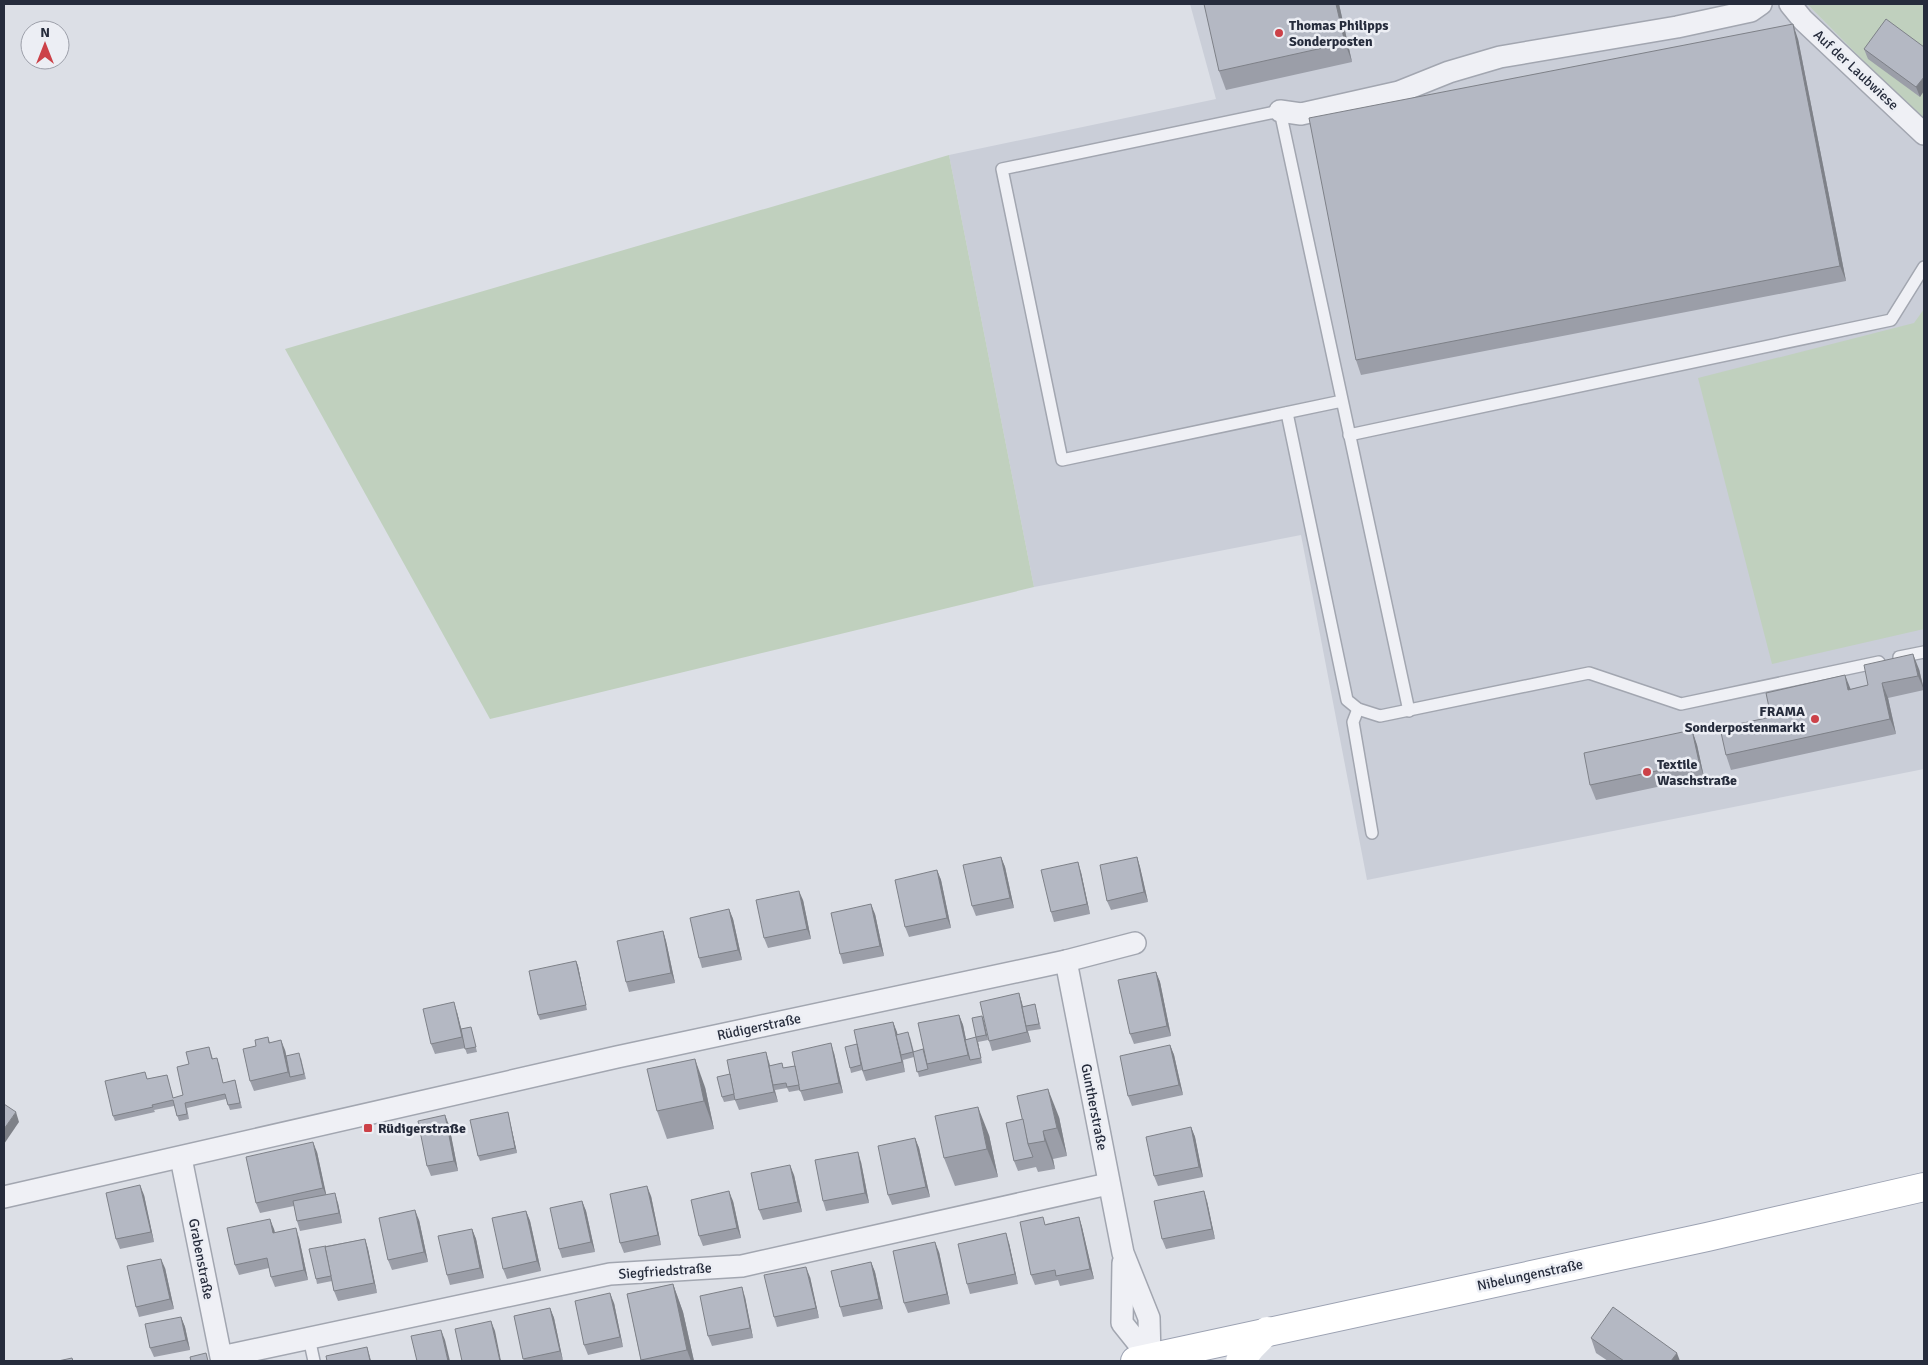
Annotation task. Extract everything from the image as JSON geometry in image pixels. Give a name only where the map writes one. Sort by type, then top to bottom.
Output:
[{"type":"main road","name":"Nibelungenstraße","points":[[1147,1360],[1267,1331],[1924,1187]]},
{"type":"main road","points":[[1240,1361],[1267,1331]]},
{"type":"street","points":[[1280,110],[1301,114],[1399,92],[1449,72],[1500,57],[1686,25],[1751,11],[1761,4]]},
{"type":"street","name":"Auf der Laubwiese","points":[[1790,4],[1803,20],[1924,134]]},
{"type":"street","name":"Rüdigerstraße","points":[[4,1197],[617,1057],[1066,961],[1135,943]]},
{"type":"street","name":"Guntherstraße","points":[[1066,961],[1108,1184],[1123,1253],[1148,1318],[1147,1360]]},
{"type":"street","name":"Grabenstraße","points":[[181,1158],[222,1359]]},
{"type":"street","name":"Siegfriedstraße","points":[[222,1359],[309,1338],[610,1274],[742,1266],[1108,1184]]},
{"type":"lane","points":[[1342,401],[1062,460],[1002,169],[1280,110],[1350,435],[1408,711]]},
{"type":"lane","points":[[1350,435],[1890,320],[1924,267]]},
{"type":"lane","points":[[1287,413],[1347,700],[1358,709],[1380,716],[1589,673],[1681,704],[1924,652]]},
{"type":"lane","points":[[1358,709],[1354,722],[1372,833]]},
{"type":"lane","points":[[309,1338],[314,1361]]},
{"type":"shaded area","points":[[1190,4],[1807,4],[1924,122],[1924,769],[1367,880],[1301,535],[1034,587],[949,155],[1216,99]]},
{"type":"green space","points":[[1807,4],[1924,4],[1924,122]]},
{"type":"green space","points":[[949,155],[1034,587],[490,719],[285,349]]},
{"type":"green space","points":[[1924,309],[1924,629],[1772,664],[1698,378],[1914,323]]},
{"type":"building","name":"Thomas Philipps Sonderposten","points":[[1204,4],[1336,4],[1345,43],[1219,71]]},
{"type":"building","points":[[1886,19],[1924,47],[1924,77],[1916,87],[1864,49]]},
{"type":"building","points":[[1793,24],[1840,266],[1356,360],[1309,118]]},
{"type":"building","points":[[1913,654],[1918,676],[1882,683],[1890,719],[1726,755],[1720,728],[1771,717],[1766,693],[1845,675],[1848,690],[1868,685],[1864,665]]},
{"type":"building","points":[[1692,730],[1699,762],[1590,785],[1584,753]]},
{"type":"building","points":[[1001,857],[1010,898],[972,906],[963,865]]},
{"type":"building","points":[[1137,857],[1144,892],[1107,901],[1100,865]]},
{"type":"building","points":[[1078,862],[1087,904],[1051,912],[1041,870]]},
{"type":"building","points":[[937,870],[947,918],[905,927],[895,880]]},
{"type":"building","points":[[799,891],[807,929],[764,938],[756,900]]},
{"type":"building","points":[[871,904],[880,946],[840,954],[831,913]]},
{"type":"building","points":[[729,909],[738,950],[699,958],[690,918]]},
{"type":"building","points":[[663,931],[671,973],[626,982],[617,941]]},
{"type":"building","points":[[576,961],[586,1005],[538,1015],[529,971]]},
{"type":"building","points":[[1156,972],[1167,1026],[1130,1034],[1118,980]]},
{"type":"building","points":[[1019,993],[1027,1032],[989,1041],[980,1002]]},
{"type":"building","points":[[454,1002],[462,1037],[431,1044],[423,1009]]},
{"type":"building","points":[[1035,1004],[1039,1024],[1026,1026],[1022,1007]]},
{"type":"building","points":[[959,1015],[968,1055],[927,1064],[918,1023]]},
{"type":"building","points":[[982,1016],[986,1035],[976,1037],[972,1018]]},
{"type":"building","points":[[893,1022],[902,1062],[863,1071],[854,1030]]},
{"type":"building","points":[[471,1027],[476,1047],[465,1049],[461,1029]]},
{"type":"building","points":[[908,1032],[913,1052],[901,1055],[896,1035]]},
{"type":"building","points":[[268,1037],[269,1043],[281,1040],[288,1072],[250,1081],[243,1049],[256,1046],[255,1040]]},
{"type":"building","points":[[976,1037],[981,1058],[970,1060],[965,1040]]},
{"type":"building","points":[[831,1043],[839,1083],[800,1091],[792,1052]]},
{"type":"building","points":[[857,1044],[861,1065],[850,1068],[845,1047]]},
{"type":"building","points":[[1170,1045],[1179,1085],[1128,1096],[1120,1056]]},
{"type":"building","points":[[209,1047],[212,1059],[217,1058],[223,1083],[235,1080],[240,1103],[228,1105],[225,1094],[185,1103],[187,1114],[177,1116],[173,1100],[152,1105],[153,1107],[113,1116],[105,1081],[145,1072],[147,1079],[167,1075],[173,1098],[183,1095],[177,1067],[189,1064],[186,1052]]},
{"type":"building","points":[[923,1049],[928,1069],[917,1072],[913,1052]]},
{"type":"building","points":[[766,1052],[774,1092],[735,1100],[727,1060]]},
{"type":"building","points":[[299,1053],[304,1074],[290,1077],[286,1056]]},
{"type":"building","points":[[695,1059],[704,1101],[657,1111],[647,1069]]},
{"type":"building","points":[[782,1063],[783,1068],[795,1066],[799,1085],[787,1087],[786,1083],[773,1085],[769,1066]]},
{"type":"building","points":[[730,1074],[734,1094],[722,1097],[717,1077]]},
{"type":"building","points":[[1048,1089],[1057,1128],[1043,1131],[1045,1141],[1028,1144],[1017,1096]]},
{"type":"building","points":[[4,1104],[16,1112],[4,1129]]},
{"type":"building","points":[[978,1107],[987,1149],[944,1158],[935,1116]]},
{"type":"building","points":[[508,1112],[515,1148],[478,1156],[470,1120]]},
{"type":"building","points":[[445,1115],[454,1161],[427,1166],[418,1121]]},
{"type":"building","points":[[1023,1119],[1028,1144],[1033,1157],[1014,1161],[1006,1123]]},
{"type":"building","points":[[1191,1127],[1199,1167],[1154,1176],[1146,1137]]},
{"type":"building","points":[[915,1138],[926,1187],[888,1195],[878,1146]]},
{"type":"building","points":[[313,1142],[323,1188],[256,1203],[246,1157]]},
{"type":"building","points":[[858,1152],[865,1193],[823,1201],[815,1160]]},
{"type":"building","points":[[790,1165],[798,1202],[759,1210],[751,1173]]},
{"type":"building","points":[[140,1185],[151,1232],[116,1239],[106,1193]]},
{"type":"building","points":[[647,1186],[658,1235],[620,1243],[610,1194]]},
{"type":"building","points":[[729,1191],[737,1228],[699,1236],[691,1200]]},
{"type":"building","points":[[1204,1191],[1212,1229],[1162,1239],[1154,1201]]},
{"type":"building","points":[[335,1193],[339,1213],[297,1221],[293,1201]]},
{"type":"building","points":[[582,1201],[591,1242],[559,1249],[550,1208]]},
{"type":"building","points":[[415,1210],[424,1252],[388,1260],[379,1218]]},
{"type":"building","points":[[526,1211],[537,1261],[503,1269],[492,1218]]},
{"type":"building","points":[[1043,1217],[1045,1225],[1079,1217],[1090,1269],[1056,1276],[1055,1270],[1031,1275],[1020,1222]]},
{"type":"building","points":[[270,1219],[273,1233],[296,1228],[304,1270],[271,1277],[267,1258],[235,1265],[227,1228]]},
{"type":"building","points":[[472,1229],[480,1268],[447,1275],[438,1236]]},
{"type":"building","points":[[1006,1233],[1015,1274],[967,1284],[958,1244]]},
{"type":"building","points":[[365,1239],[374,1283],[334,1291],[325,1247]]},
{"type":"building","points":[[935,1242],[947,1294],[904,1303],[893,1251]]},
{"type":"building","points":[[326,1246],[331,1276],[316,1279],[309,1249]]},
{"type":"building","points":[[161,1259],[170,1299],[136,1307],[127,1266]]},
{"type":"building","points":[[871,1262],[879,1299],[840,1307],[831,1271]]},
{"type":"building","points":[[806,1267],[816,1308],[774,1317],[764,1275]]},
{"type":"building","points":[[673,1284],[687,1350],[641,1360],[627,1294]]},
{"type":"building","points":[[742,1287],[750,1328],[708,1336],[700,1296]]},
{"type":"building","points":[[610,1293],[620,1337],[584,1345],[575,1301]]},
{"type":"building","points":[[1613,1307],[1677,1353],[1671,1361],[1624,1361],[1591,1338]]},
{"type":"building","points":[[550,1308],[560,1351],[523,1359],[514,1316]]},
{"type":"building","points":[[181,1317],[186,1340],[150,1348],[145,1324]]},
{"type":"building","points":[[491,1321],[500,1361],[462,1361],[455,1329]]},
{"type":"building","points":[[441,1330],[448,1361],[417,1361],[411,1336]]},
{"type":"building","points":[[367,1347],[370,1361],[327,1361],[326,1356]]},
{"type":"building","points":[[206,1353],[208,1361],[191,1361],[190,1357]]},
{"type":"building","points":[[72,1358],[73,1361],[58,1361]]},
{"type":"place","name":"Thomas Philipps Sonderposten","points":[[1279,33]]},
{"type":"place","name":"FRAMA Sonderpostenmarkt","points":[[1815,719]]},
{"type":"place","name":"Textile Waschstraße","points":[[1647,772]]},
{"type":"place","name":"Rüdigerstraße","points":[[368,1128]]}]
